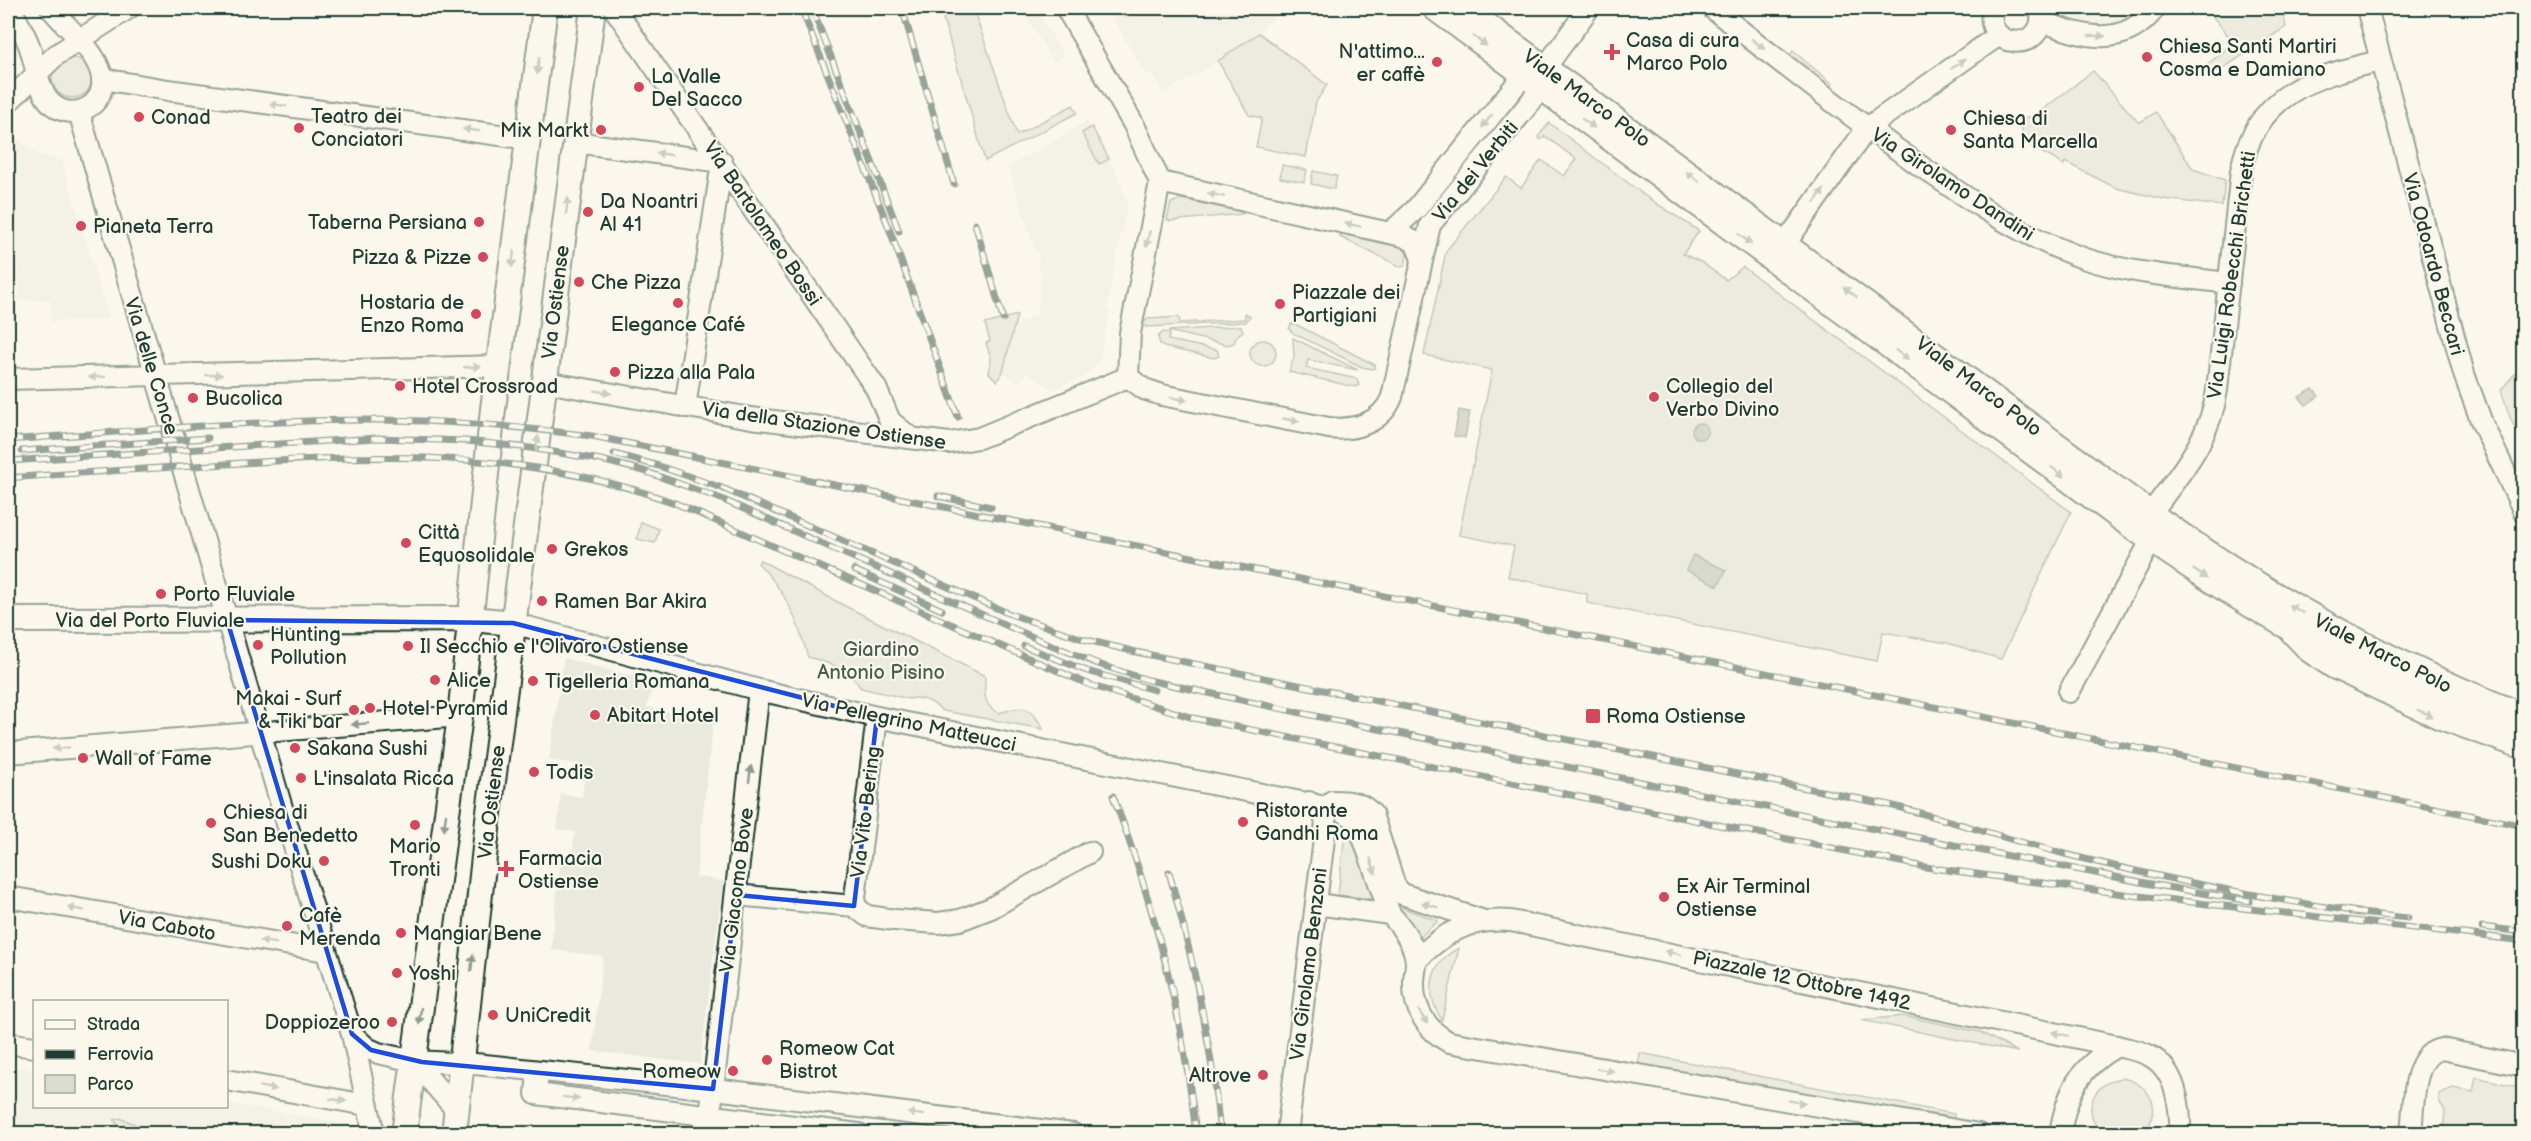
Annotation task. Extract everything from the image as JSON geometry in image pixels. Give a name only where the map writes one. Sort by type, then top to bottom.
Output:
[{"type":"main road","name":"Via Ostiense","points":[[455,1122],[488,820],[499,366],[544,8]]},
{"type":"main road","name":"Via Ostiense","points":[[404,1134],[460,716],[492,620],[545,382],[593,8]]},
{"type":"main road","name":"Viale Marco Polo","points":[[1435,8],[1785,244],[2151,514],[2217,560],[2287,603],[2523,731]]},
{"type":"main road","name":"Viale Marco Polo","points":[[1463,8],[1537,78],[2151,541],[2288,628],[2402,694],[2523,731]]},
{"type":"main road","name":"Via del Porto Fluviale","points":[[8,620],[492,620]]},
{"type":"street","points":[[10,8],[28,43],[42,90],[51,104],[63,111],[79,112],[88,108],[96,100],[101,92],[102,79],[95,61],[51,8]]},
{"type":"street","points":[[8,102],[56,55],[129,8]]},
{"type":"street","name":"Via Bartolomeo Bossi","points":[[614,8],[876,388],[890,421],[911,438]]},
{"type":"street","points":[[1066,8],[1134,125],[1160,182],[1130,333],[1128,377],[1151,393],[1336,429],[1362,425],[1382,413],[1392,397],[1422,260],[1412,240],[1390,233],[1160,182]]},
{"type":"street","points":[[1537,78],[1589,8]]},
{"type":"street","name":"Via Girolamo Dandini","points":[[1712,8],[1867,128],[1987,211],[2055,248],[2128,270],[2229,283]]},
{"type":"street","points":[[1993,8],[1991,22],[1999,35],[2013,42],[2028,39],[2039,28],[2041,14],[2077,34],[2106,37],[2132,29],[2144,21],[2155,8]]},
{"type":"street","name":"Via Odoardo Beccari","points":[[2367,8],[2464,374],[2482,423],[2523,512]]},
{"type":"street","points":[[1785,244],[1867,128],[1999,35]]},
{"type":"street","name":"Via Luigi Robecchi Brichetti","points":[[2151,514],[2194,456],[2208,429],[2217,394],[2241,171],[2245,151],[2255,128],[2283,97],[2306,82],[2380,61]]},
{"type":"street","name":"Via dei Verbiti","points":[[1390,233],[1416,209],[1537,78]]},
{"type":"street","name":"Via dei Verbiti","points":[[1422,260],[1433,222],[1537,78]]},
{"type":"street","points":[[102,79],[142,87],[529,139]]},
{"type":"street","name":"Via delle Conce","points":[[79,112],[155,376],[352,1034],[374,1134]]},
{"type":"street","points":[[575,142],[722,162],[685,407]]},
{"type":"street","points":[[8,379],[499,366]]},
{"type":"street","name":"Via della Stazione Ostiense","points":[[545,382],[826,429],[949,443],[973,440],[1128,377]]},
{"type":"street","points":[[2069,692],[2151,541],[2147,526],[2151,514]]},
{"type":"street","name":"Via Pellegrino Matteucci","points":[[492,620],[759,690],[877,717],[1309,802]]},
{"type":"street","points":[[2402,694],[2411,677],[2403,666]]},
{"type":"street","name":"Via Giacomo Bove","points":[[710,1114],[759,690]]},
{"type":"street","points":[[8,753],[460,716]]},
{"type":"street","name":"Via Vito Bering","points":[[854,906],[877,717]]},
{"type":"street","name":"Piazzale 12 Ottobre 1492","points":[[1309,802],[1349,801],[1368,809],[1374,817],[1393,881],[1399,892],[1409,898],[1486,922]]},
{"type":"street","points":[[1309,802],[1341,810],[1356,820],[1390,914],[1403,931],[1416,961],[1414,989],[1416,1006],[1436,1035],[1449,1042],[1979,1134]]},
{"type":"street","name":"Via Girolamo Benzoni","points":[[1287,1134],[1325,820],[1321,810],[1309,802]]},
{"type":"street","points":[[735,895],[854,906],[867,916],[938,923],[960,920],[990,908],[1090,852]]},
{"type":"street","name":"Via Caboto","points":[[8,897],[326,951]]},
{"type":"street","points":[[1316,904],[1390,914]]},
{"type":"street","name":"Piazzale 12 Ottobre 1492","points":[[1416,961],[1437,940],[1448,933],[1486,922],[1505,920],[2117,1046],[2149,1055],[2167,1073],[2176,1095],[2180,1134]]},
{"type":"street","points":[[352,1034],[367,1048],[378,1053],[414,1061],[462,1063],[713,1089],[1073,1134]]},
{"type":"street","points":[[8,1043],[33,1047]]},
{"type":"street","points":[[2060,1134],[2067,1101],[2079,1077],[2095,1059],[2117,1046]]},
{"type":"street","points":[[2411,1134],[2418,1073],[2422,1061],[2428,1055],[2442,1049],[2523,1066]]},
{"type":"street","points":[[414,1061],[433,1081],[455,1122]]},
{"type":"street","points":[[538,1071],[536,1094],[859,1134]]},
{"type":"street","points":[[228,1080],[367,1105]]},
{"type":"street","points":[[410,1095],[433,1081]]},
{"type":"highlighted area","points":[[227,620],[513,623],[877,717],[854,906],[736,895],[713,1089],[422,1062],[371,1050],[352,1034]]},
{"type":"shaded area","points":[[1022,8],[1036,8],[1064,56],[1053,63]]},
{"type":"shaded area","points":[[1107,8],[1282,8],[1259,33],[1203,71],[1163,94],[1150,72],[1145,75]]},
{"type":"shaded area","points":[[2061,8],[2136,8],[2140,12],[2116,25],[2096,25],[2063,14]]},
{"type":"shaded area","points":[[1087,121],[1117,174],[1128,202],[1113,273],[1107,310],[1110,311],[1100,358],[1095,367],[1083,377],[1052,390],[1027,372],[1019,383],[1003,372],[1016,325],[1037,314],[1042,275],[1037,265],[1039,261],[1037,251],[1035,251],[1008,167]]},
{"type":"shaded area","points":[[16,137],[40,155],[62,160],[109,319],[51,322],[50,300],[19,301],[18,259],[8,247],[8,145]]},
{"type":"shaded area","points":[[2313,389],[2319,396],[2306,405],[2299,397]]},
{"type":"shaded area","points":[[1459,410],[1470,412],[1465,438],[1454,436]]},
{"type":"shaded area","points":[[1700,423],[1706,425],[1708,431],[1706,437],[1700,439],[1694,437],[1692,431],[1694,425]]},
{"type":"shaded area","points":[[1693,555],[1726,570],[1718,586],[1686,570]]},
{"type":"shaded area","points":[[564,658],[654,682],[647,707],[713,723],[696,877],[723,881],[700,1064],[592,1051],[603,956],[551,950],[560,861],[571,862],[575,832],[557,829],[561,794],[582,797],[586,765],[549,760]]},
{"type":"shaded area","points":[[8,1066],[33,1070],[33,1108],[228,1108],[228,1103],[351,1124],[354,1133],[8,1133]]},
{"type":"green space","points":[[940,8],[973,8],[1017,135],[1073,105],[1077,113],[985,161]]},
{"type":"green space","points":[[2206,8],[2282,8],[2286,27],[2213,75],[2207,65],[2234,43]]},
{"type":"green space","points":[[1259,33],[1327,85],[1316,102],[1306,157],[1256,147],[1262,118],[1249,115],[1218,61]]},
{"type":"green space","points":[[1793,51],[1833,84],[1829,89],[1788,57]]},
{"type":"green space","points":[[72,58],[86,64],[92,78],[86,92],[72,98],[58,92],[52,78],[58,64]]},
{"type":"green space","points":[[2093,71],[2139,123],[2156,112],[2193,169],[2225,180],[2222,206],[2163,199],[2116,188],[2065,162],[2064,165],[2022,141],[2022,119],[2037,114]]},
{"type":"green space","points":[[1549,123],[1648,198],[1699,231],[1683,254],[1701,262],[1726,280],[1743,267],[2071,512],[2001,659],[1947,643],[1883,632],[1877,661],[1587,603],[1587,594],[1508,577],[1514,546],[1459,535],[1492,370],[1424,355],[1446,251],[1506,177],[1521,188],[1541,160],[1564,176],[1576,159],[1545,136],[1541,140],[1538,137]]},
{"type":"green space","points":[[1092,127],[1109,159],[1099,164],[1082,133]]},
{"type":"green space","points":[[1282,165],[1307,170],[1304,182],[1280,178]]},
{"type":"green space","points":[[1313,171],[1337,176],[1334,189],[1311,184]]},
{"type":"green space","points":[[1181,199],[1243,214],[1170,221],[1167,219],[1171,203]]},
{"type":"green space","points":[[1341,234],[1402,246],[1407,254],[1405,266],[1401,267],[1340,237]]},
{"type":"green space","points":[[1245,313],[1250,316],[1246,322],[1146,327],[1143,324],[1147,319],[1179,317],[1180,323],[1245,319]]},
{"type":"green space","points":[[1017,315],[1003,371],[997,381],[989,373],[991,358],[986,343],[990,341],[985,324]]},
{"type":"green space","points":[[1291,324],[1295,324],[1375,367],[1373,369],[1362,367],[1293,333],[1289,329]]},
{"type":"green space","points":[[1241,326],[1243,331],[1234,343],[1228,345],[1168,331]]},
{"type":"green space","points":[[1163,332],[1170,333],[1168,340],[1217,350],[1219,356],[1214,358],[1164,347],[1160,344],[1158,337]]},
{"type":"green space","points":[[1293,338],[1358,370],[1308,360],[1306,368],[1357,379],[1359,385],[1355,387],[1289,372],[1294,357]]},
{"type":"green space","points":[[1263,340],[1273,343],[1276,353],[1273,363],[1263,366],[1253,363],[1250,353],[1253,343]]},
{"type":"green space","points":[[2523,364],[2523,445],[2511,420],[2501,390]]},
{"type":"green space","points":[[641,522],[659,529],[655,543],[637,539]]},
{"type":"green space","name":"Giardino Antonio Pisino","points":[[760,560],[845,606],[985,676],[985,693],[990,707],[999,713],[1026,709],[1034,715],[1043,729],[943,711],[923,699],[909,699],[861,688],[856,681],[838,668],[808,657],[790,607],[758,563]]},
{"type":"green space","points":[[1345,833],[1356,839],[1374,899],[1338,895]]},
{"type":"green space","points":[[1400,908],[1438,921],[1418,939],[1397,911]]},
{"type":"green space","points":[[1459,948],[1442,1020],[1433,999],[1433,980],[1441,962]]},
{"type":"green space","points":[[1904,1016],[1980,1032],[2018,1052],[1861,1020]]},
{"type":"green space","points":[[1640,1053],[1954,1114],[1954,1118],[1638,1066]]},
{"type":"green space","points":[[2476,1077],[2523,1088],[2523,1133],[2443,1132],[2445,1111],[2439,1101],[2439,1094],[2453,1088],[2473,1092]]},
{"type":"green space","points":[[2122,1078],[2141,1086],[2147,1092],[2152,1099],[2153,1116],[2142,1133],[2102,1133],[2092,1116],[2093,1099],[2104,1085]]},
{"type":"green space","points":[[120,1118],[157,1133],[125,1133],[114,1120]]},
{"type":"railway","points":[[801,8],[889,228],[958,417]]},
{"type":"railway","points":[[812,8],[899,231]]},
{"type":"railway","points":[[902,8],[954,184]]},
{"type":"railway","points":[[975,224],[1003,319]]},
{"type":"railway","points":[[8,440],[329,420],[429,421],[592,436],[2524,826]]},
{"type":"railway","points":[[22,451],[208,438]]},
{"type":"railway","points":[[8,461],[377,438],[467,441],[530,448],[601,460],[644,471],[719,498],[1044,642],[1101,665],[1148,680],[1334,720],[1989,852],[2250,901]]},
{"type":"railway","points":[[614,454],[659,466],[722,488],[1010,614],[1083,639],[1136,652],[1885,804],[2039,847],[2171,879],[2358,912]]},
{"type":"railway","points":[[8,478],[272,461],[389,457],[503,463],[560,472],[617,485],[675,503],[1090,685],[1193,718],[1925,867],[2131,895],[2524,941]]},
{"type":"railway","points":[[938,496],[991,507]]},
{"type":"railway","points":[[854,570],[942,610]]},
{"type":"railway","points":[[1024,646],[1087,671],[1154,690]]},
{"type":"railway","points":[[1113,796],[1142,879],[1165,962],[1183,1047],[1196,1134]]},
{"type":"railway","points":[[1169,872],[1200,1002],[1212,1067],[1220,1134]]},
{"type":"railway","points":[[2351,912],[2408,918]]},
{"type":"railway","points":[[2482,927],[2524,932]]},
{"type":"place","name":"Casa di cura Marco Polo","points":[[1612,52]]},
{"type":"place","name":"Chiesa Santi Martiri Cosma e Damiano","points":[[2147,57]]},
{"type":"place","name":"N'attimo... er caffè","points":[[1437,62]]},
{"type":"place","name":"La Valle Del Sacco","points":[[639,87]]},
{"type":"place","name":"Conad","points":[[139,117]]},
{"type":"place","name":"Teatro dei Conciatori","points":[[299,128]]},
{"type":"place","name":"Mix Markt","points":[[601,130]]},
{"type":"place","name":"Chiesa di Santa Marcella","points":[[1951,130]]},
{"type":"place","name":"Da Noantri Al 41","points":[[588,212]]},
{"type":"place","name":"Taberna Persiana","points":[[479,222]]},
{"type":"place","name":"Pianeta Terra","points":[[81,226]]},
{"type":"place","name":"Pizza & Pizze","points":[[483,257]]},
{"type":"place","name":"Che Pizza","points":[[579,282]]},
{"type":"place","name":"Elegance Café","points":[[678,303]]},
{"type":"place","name":"Piazzale dei Partigiani","points":[[1280,304]]},
{"type":"place","name":"Hostaria de Enzo Roma","points":[[476,314]]},
{"type":"place","name":"Pizza alla Pala","points":[[615,372]]},
{"type":"place","name":"Hotel Crossroad","points":[[400,386]]},
{"type":"place","name":"Collegio del Verbo Divino","points":[[1654,397]]},
{"type":"place","name":"Bucolica","points":[[193,398]]},
{"type":"place","name":"Città Equosolidale","points":[[406,543]]},
{"type":"place","name":"Grekos","points":[[552,549]]},
{"type":"place","name":"Porto Fluviale","points":[[161,594]]},
{"type":"place","name":"Ramen Bar Akira","points":[[542,601]]},
{"type":"place","name":"Hunting Pollution","points":[[258,645]]},
{"type":"place","name":"Il Secchio e l'Olivaro Ostiense","points":[[408,646]]},
{"type":"place","name":"Alice","points":[[435,680]]},
{"type":"place","name":"Tigelleria Romana","points":[[533,681]]},
{"type":"place","name":"Hotel Pyramid","points":[[370,708]]},
{"type":"place","name":"Makai - Surf & Tiki bar","points":[[354,710]]},
{"type":"place","name":"Abitart Hotel","points":[[595,715]]},
{"type":"place","name":"Roma Ostiense","points":[[1593,716]]},
{"type":"place","name":"Sakana Sushi","points":[[295,748]]},
{"type":"place","name":"Wall of Fame","points":[[83,758]]},
{"type":"place","name":"Todis","points":[[534,772]]},
{"type":"place","name":"L'insalata Ricca","points":[[301,778]]},
{"type":"place","name":"Ristorante Gandhi Roma","points":[[1243,822]]},
{"type":"place","name":"Chiesa di San Benedetto","points":[[211,823]]},
{"type":"place","name":"Mario Tronti","points":[[415,825]]},
{"type":"place","name":"Sushi Doku","points":[[324,861]]},
{"type":"place","name":"Farmacia Ostiense","points":[[506,869]]},
{"type":"place","name":"Ex Air Terminal Ostiense","points":[[1664,897]]},
{"type":"place","name":"Cafè Merenda","points":[[287,926]]},
{"type":"place","name":"Mangiar Bene","points":[[401,933]]},
{"type":"place","name":"Yoshi","points":[[397,973]]},
{"type":"place","name":"UniCredit","points":[[493,1015]]},
{"type":"place","name":"Doppiozeroo","points":[[392,1022]]},
{"type":"place","name":"Romeow Cat Bistrot","points":[[767,1060]]},
{"type":"place","name":"Romeow","points":[[733,1071]]},
{"type":"place","name":"Altrove","points":[[1263,1075]]}]
